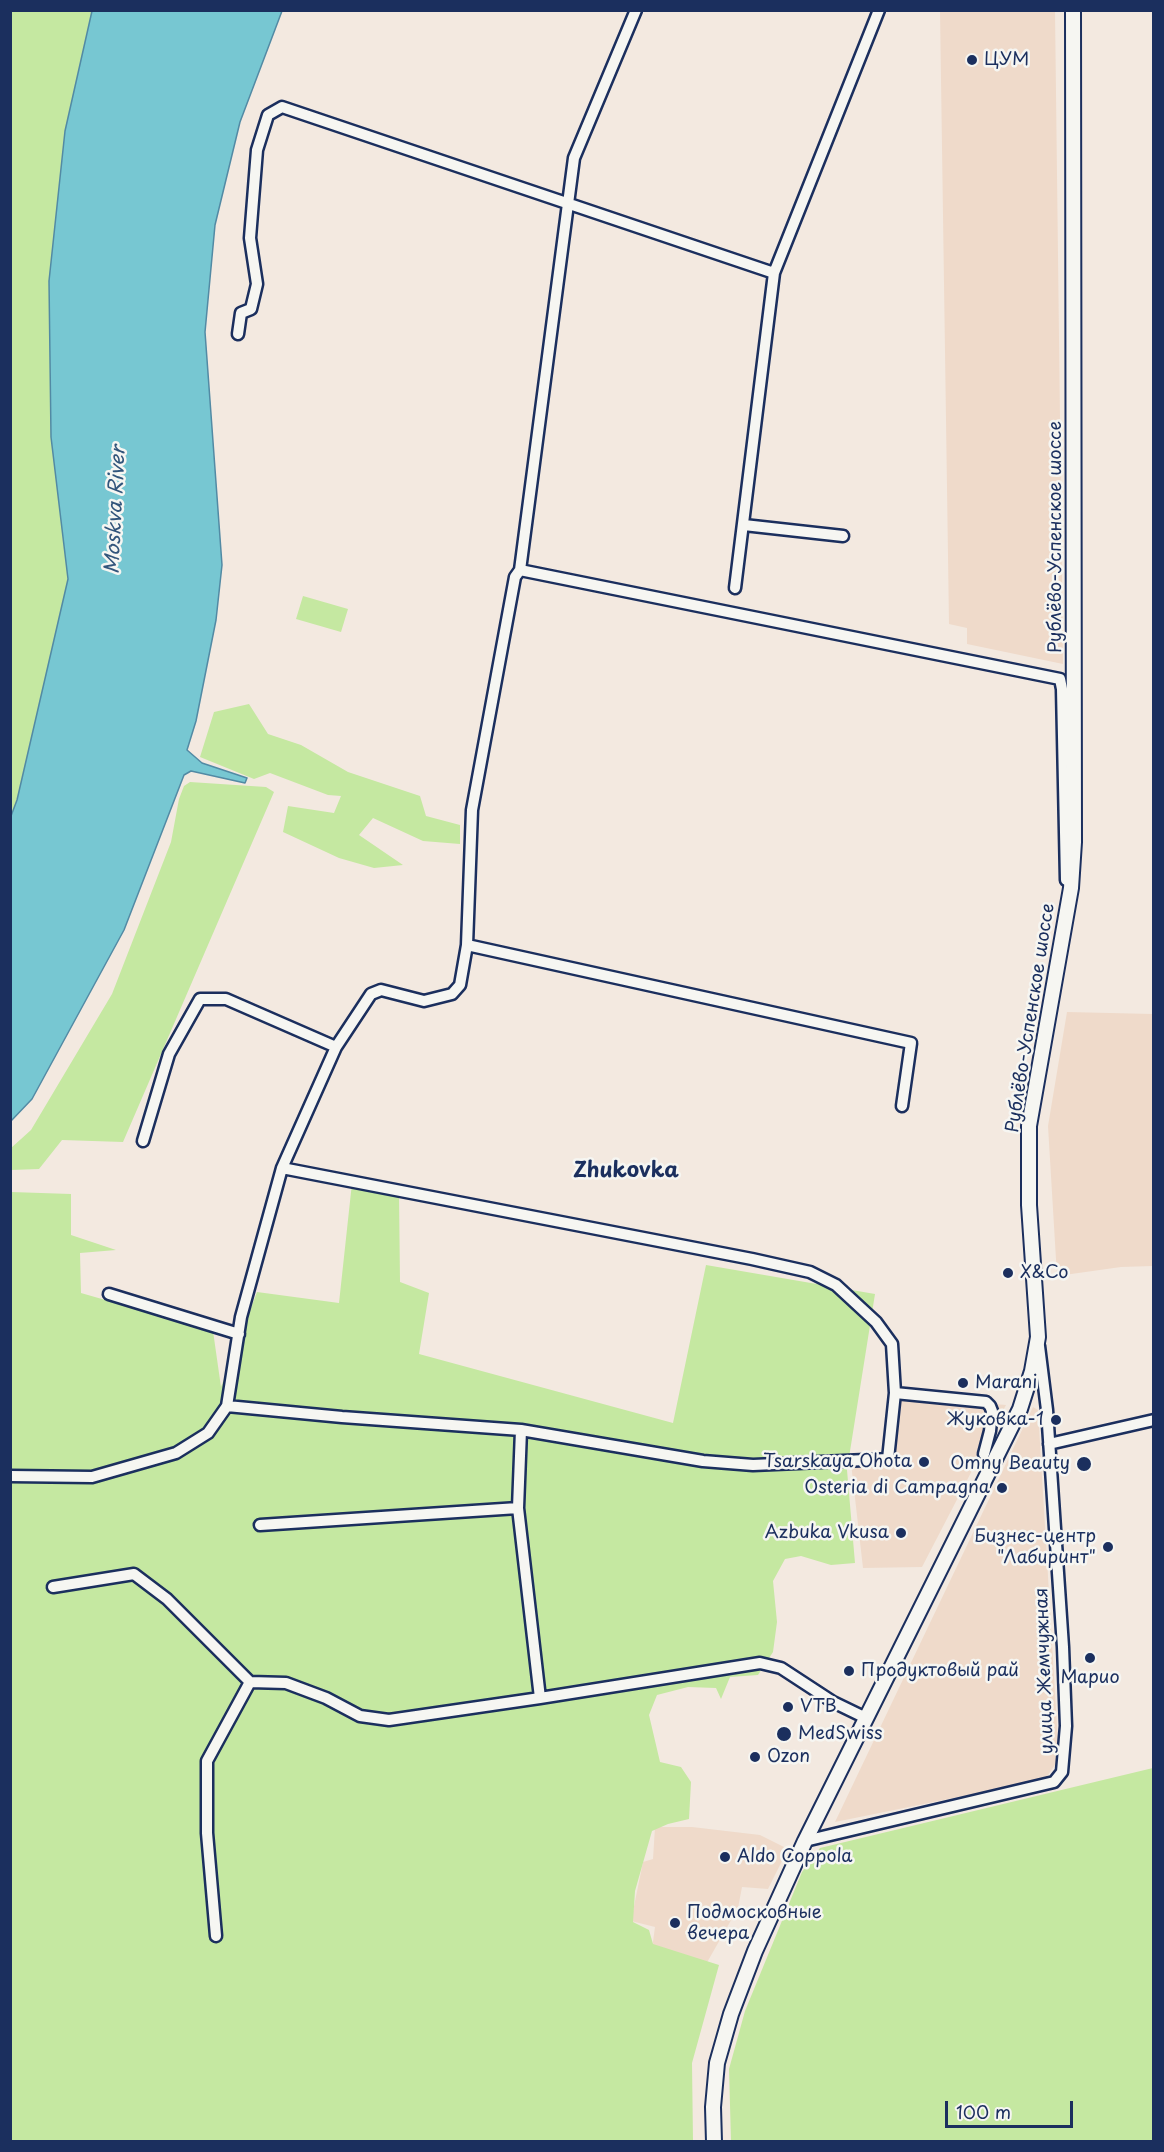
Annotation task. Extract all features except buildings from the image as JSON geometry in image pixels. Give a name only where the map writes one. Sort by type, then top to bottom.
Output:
[{"type":"main road","name":"Рублёво-Успенское шоссе","points":[[714,2142],[714,2083],[717,2063],[731,2014],[771,1912],[1020,1409],[1028,1387],[1038,1337],[1029,1205],[1029,1126],[1072,877],[1075,818],[1072,10]]},
{"type":"street","points":[[10,1476],[92,1477],[176,1453],[208,1432],[227,1406],[241,1317],[282,1168],[336,1047],[371,994],[381,990],[424,1000],[452,994],[460,985],[467,945],[471,810],[516,577],[520,570],[574,158],[636,10]]},
{"type":"street","points":[[735,588],[774,273],[879,10]]},
{"type":"street","points":[[238,334],[241,313],[251,309],[257,284],[250,238],[257,150],[268,115],[282,107],[774,273]]},
{"type":"street","points":[[744,525],[843,536]]},
{"type":"street","points":[[520,570],[1060,679],[1066,916]]},
{"type":"street","points":[[467,945],[911,1043],[902,1106]]},
{"type":"street","points":[[143,1141],[169,1054],[200,999],[226,999],[336,1047]]},
{"type":"street","points":[[227,1406],[521,1430],[734,1464],[800,1464],[888,1459],[895,1393],[892,1344],[876,1322],[836,1285],[810,1272],[282,1168]]},
{"type":"street","points":[[109,1294],[238,1334]]},
{"type":"street","name":"улица Жемчужная","points":[[806,1841],[1054,1782],[1062,1772],[1065,1745],[1065,1703],[1049,1444],[1038,1337]]},
{"type":"street","points":[[895,1393],[986,1402],[992,1411],[984,1454],[1002,1446]]},
{"type":"street","points":[[1049,1444],[1154,1420]]},
{"type":"street","points":[[521,1430],[518,1508],[540,1698]]},
{"type":"street","points":[[260,1525],[518,1508]]},
{"type":"street","points":[[53,1587],[134,1574],[167,1599],[250,1682],[286,1683],[326,1698],[360,1716],[389,1720],[760,1663],[781,1668],[833,1702],[866,1718]]},
{"type":"street","points":[[216,1936],[207,1833],[207,1761],[250,1682]]},
{"type":"shaded area","points":[[940,11],[1055,11],[1063,664],[967,644],[967,628],[949,624]]},
{"type":"shaded area","points":[[1067,1012],[1153,1014],[1153,1266],[1121,1267],[1057,1276],[1048,1126]]},
{"type":"shaded area","points":[[900,1396],[1006,1405],[922,1567],[863,1568],[851,1463],[894,1463]]},
{"type":"shaded area","points":[[1033,1407],[1038,1410],[1059,1759],[1042,1780],[835,1822]]},
{"type":"shaded area","points":[[655,1827],[692,1827],[760,1835],[788,1849],[768,1889],[742,1887],[738,1908],[705,1966],[652,1949],[655,1927],[631,1921],[643,1862],[653,1859]]},
{"type":"green space","points":[[11,11],[92,11],[65,131],[49,281],[51,437],[68,579],[17,800],[11,816]]},
{"type":"green space","points":[[303,596],[348,609],[341,632],[296,619]]},
{"type":"green space","points":[[249,704],[268,734],[301,745],[348,772],[420,796],[426,816],[460,825],[460,844],[423,841],[373,818],[359,835],[403,865],[374,868],[339,858],[283,832],[288,806],[334,813],[341,796],[328,795],[270,773],[254,779],[200,757],[214,712]]},
{"type":"green space","points":[[190,782],[266,787],[274,792],[123,1142],[62,1140],[39,1169],[11,1170],[11,1148],[31,1130],[112,994],[171,842],[179,799],[184,786]]},
{"type":"green space","points":[[352,1183],[399,1194],[400,1282],[429,1293],[419,1354],[673,1423],[706,1265],[875,1294],[847,1470],[855,1563],[831,1565],[801,1556],[785,1559],[773,1581],[777,1622],[773,1652],[758,1675],[730,1677],[721,1699],[716,1688],[688,1687],[657,1695],[649,1715],[660,1762],[681,1767],[691,1782],[689,1819],[652,1831],[635,1891],[633,1922],[649,1930],[653,1944],[719,1965],[692,2063],[693,2141],[11,2142],[11,1192],[71,1194],[71,1235],[116,1250],[80,1253],[81,1293],[213,1331],[221,1387],[257,1292],[339,1303]]},
{"type":"green space","points":[[1153,1768],[1153,2141],[731,2141],[729,2069],[745,2011],[802,1872],[820,1848]]},
{"type":"water","name":"Moskva River","points":[[92,11],[282,11],[240,122],[215,225],[205,332],[222,565],[216,620],[196,721],[187,750],[202,763],[247,778],[245,783],[191,771],[184,775],[124,930],[32,1099],[11,1121],[11,816],[17,800],[68,579],[51,437],[49,281],[65,131]]},
{"type":"place","name":"ЦУМ","points":[[972,60]]},
{"type":"place","name":"X&Co","points":[[1008,1273]]},
{"type":"place","name":"Marani","points":[[963,1383]]},
{"type":"place","name":"Жуковка-1","points":[[1056,1420]]},
{"type":"place","name":"Tsarskaya Ohota","points":[[924,1462]]},
{"type":"place","name":"Omny Beauty","points":[[1084,1464]]},
{"type":"place","name":"Osteria di Campagna","points":[[1002,1488]]},
{"type":"place","name":"Azbuka Vkusa","points":[[901,1533]]},
{"type":"place","name":"Бизнес-центр \"Лабиринт\"","points":[[1108,1547]]},
{"type":"place","name":"Марио","points":[[1090,1658]]},
{"type":"place","name":"Продуктовый рай","points":[[849,1671]]},
{"type":"place","name":"VTB","points":[[788,1707]]},
{"type":"place","name":"MedSwiss","points":[[784,1734]]},
{"type":"place","name":"Ozon","points":[[755,1757]]},
{"type":"place","name":"Aldo Coppola","points":[[725,1857]]},
{"type":"place","name":"Подмосковные вечера","points":[[675,1923]]},
{"type":"district","name":"Zhukovka","points":[[626,1171]]}]
